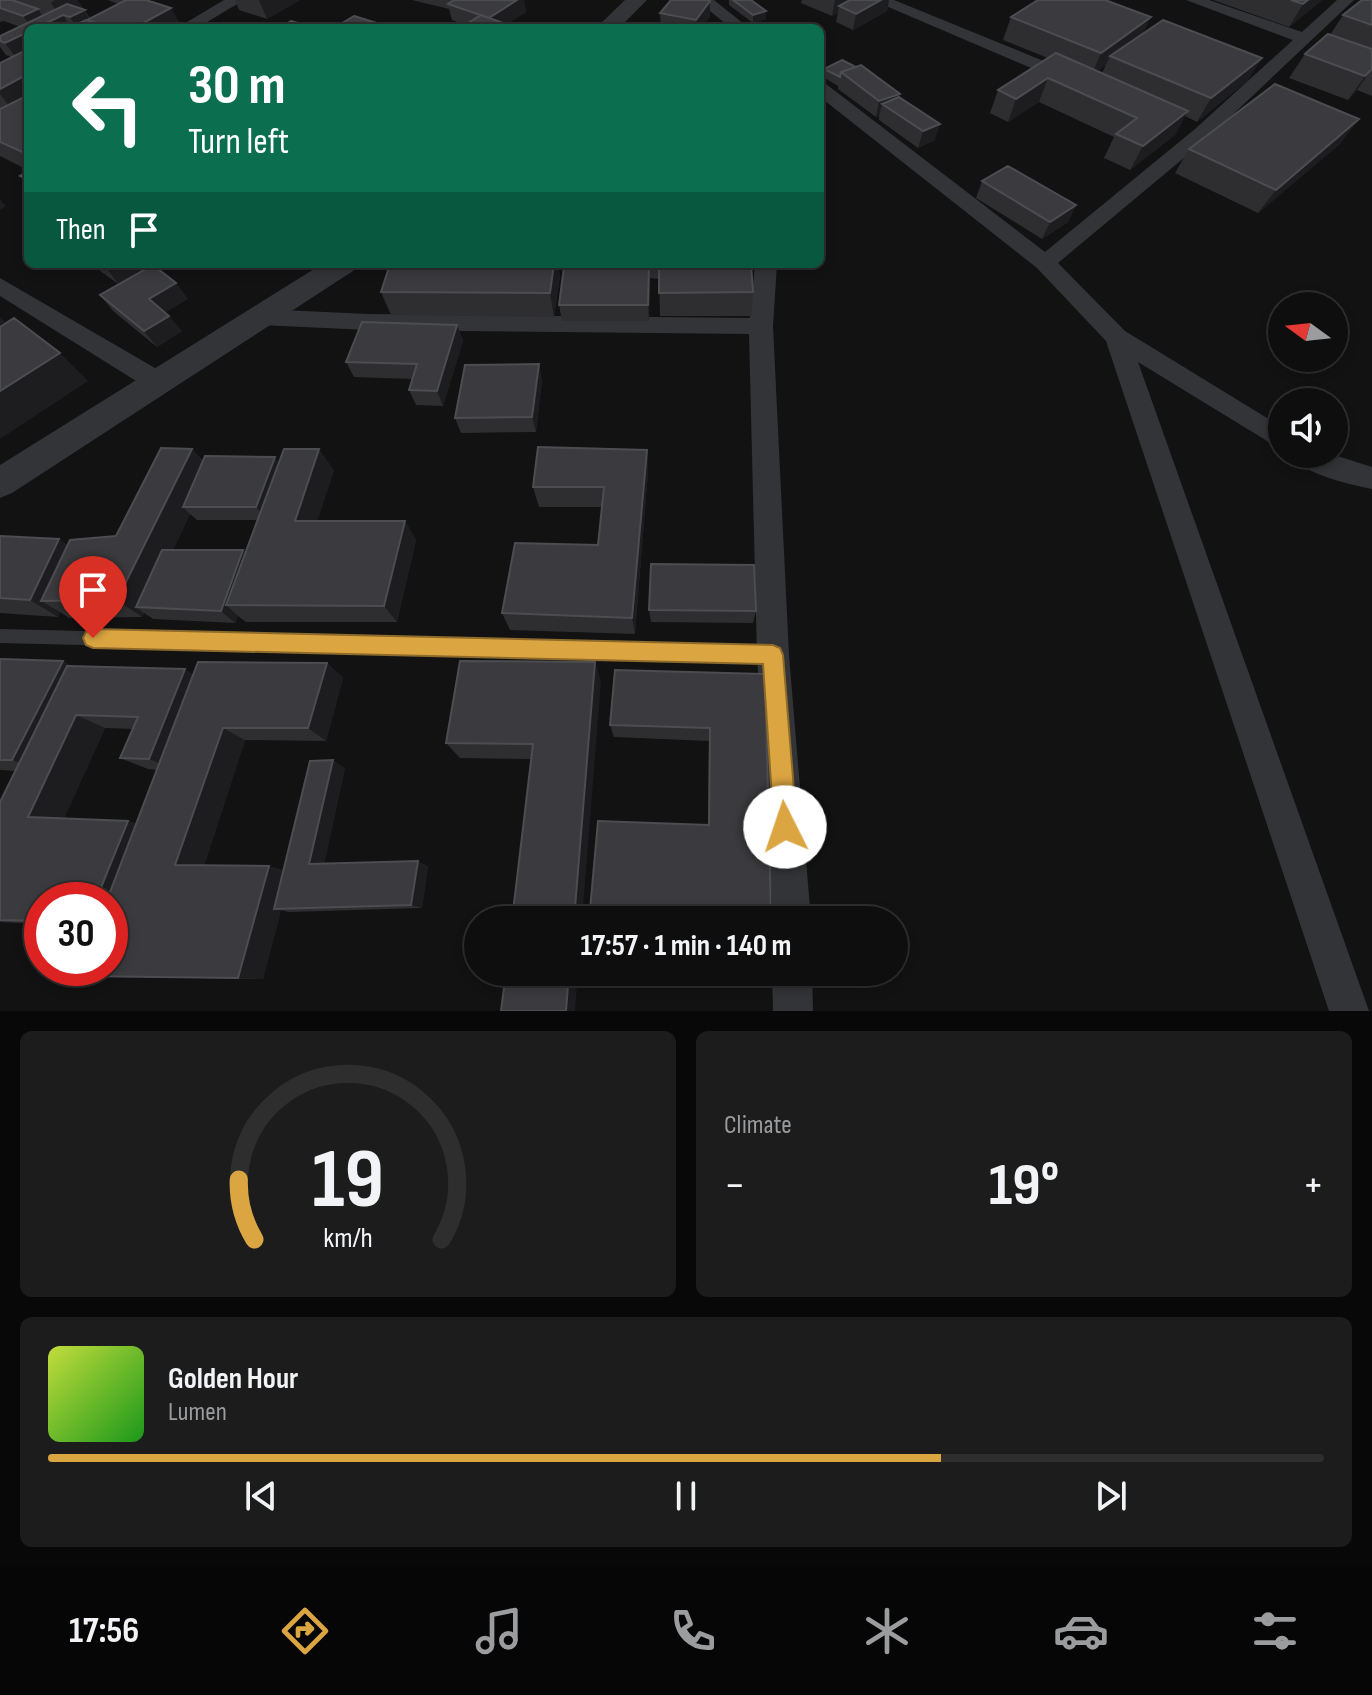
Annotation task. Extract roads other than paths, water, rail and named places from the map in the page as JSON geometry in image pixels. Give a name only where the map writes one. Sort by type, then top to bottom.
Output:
[{"type":"street","points":[[192,24],[236,0]]},
{"type":"street","points":[[611,24],[637,0]]},
{"type":"street","points":[[704,0],[736,24]]},
{"type":"street","points":[[880,0],[1085,85]]},
{"type":"street","points":[[1194,0],[1303,38]]},
{"type":"street","points":[[1045,263],[1346,0]]},
{"type":"street","points":[[824,91],[1045,263],[1117,337],[1268,431]]},
{"type":"street","points":[[0,483],[337,268]]},
{"type":"street","points":[[766,268],[761,326],[773,655],[791,906]]},
{"type":"street","points":[[0,286],[158,382]]},
{"type":"street","points":[[260,317],[368,322],[761,326]]},
{"type":"street","points":[[1117,337],[1349,1011]]},
{"type":"street","points":[[1335,468],[1372,478]]},
{"type":"street","points":[[792,986],[793,1011]]},
{"type":"lane","points":[[0,636],[773,655]]}]
